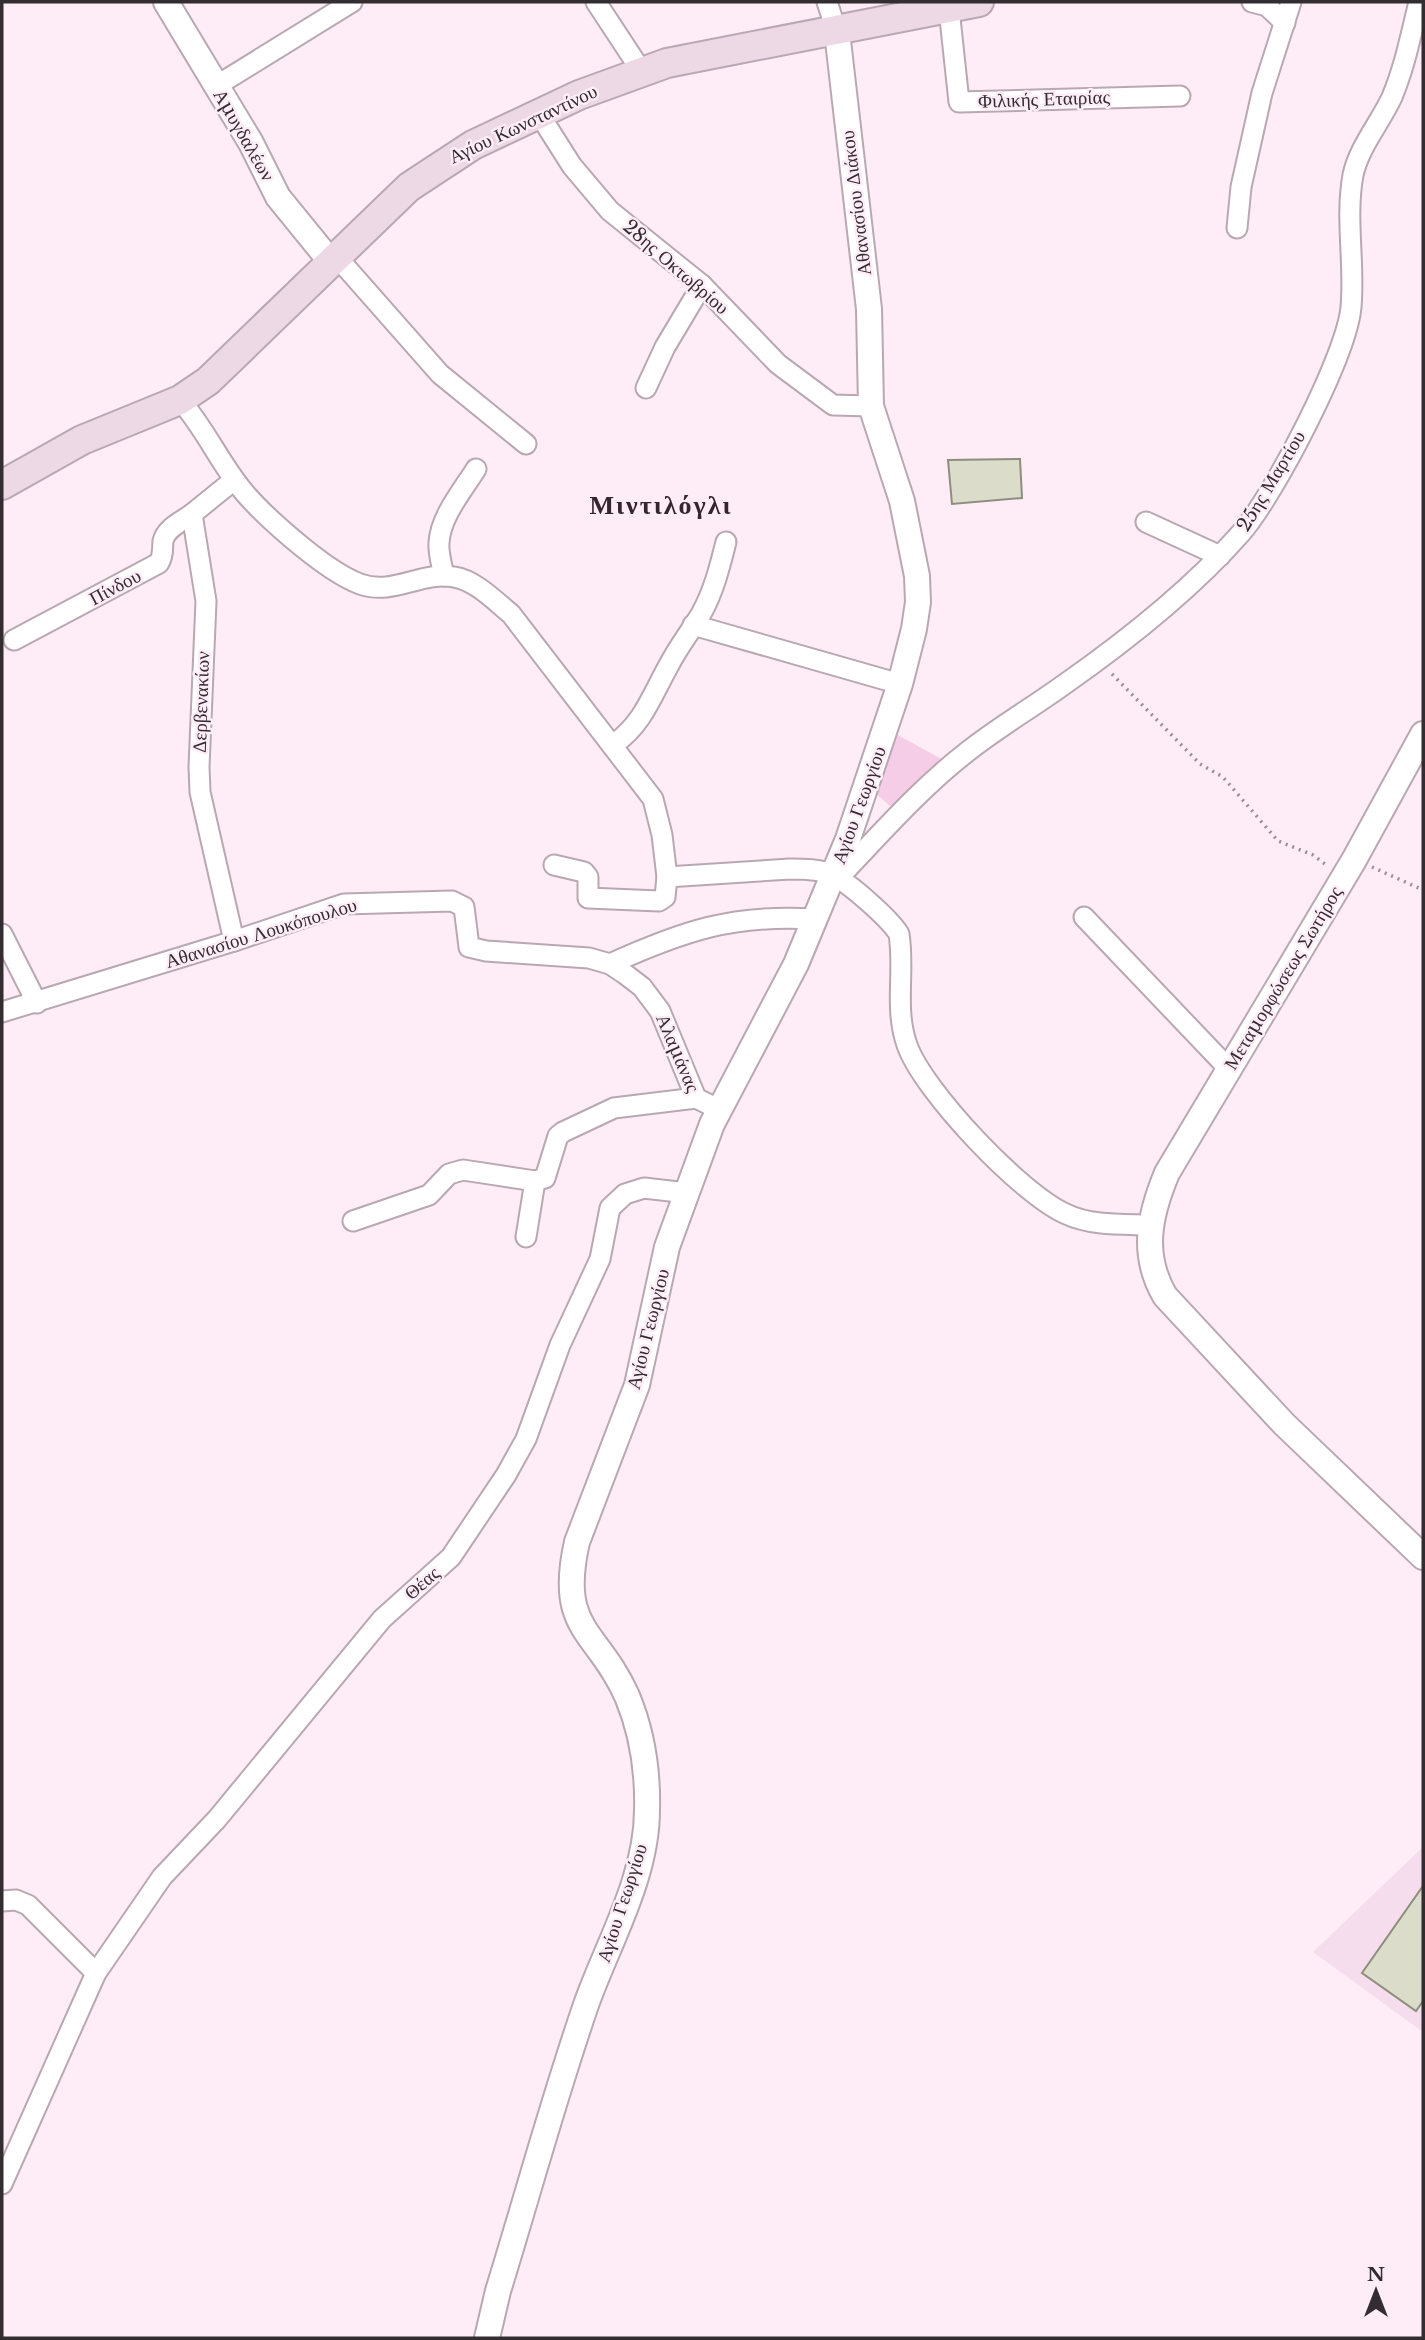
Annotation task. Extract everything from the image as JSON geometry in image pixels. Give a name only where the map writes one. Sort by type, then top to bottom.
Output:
[{"type":"main road","name":"Αγίου Κωνσταντίνου","points":[[2,485],[82,440],[180,400],[231,362],[334,259],[432,169],[473,145],[539,114],[642,72],[700,56],[837,32],[979,2]]},
{"type":"street","name":"Αμυγδαλέων","points":[[166,2],[251,143],[278,197],[334,259]]},
{"type":"street","points":[[216,86],[352,2]]},
{"type":"street","points":[[596,2],[642,72]]},
{"type":"street","name":"Αθανασίου Διάκου","points":[[827,2],[837,32],[869,309],[868,385],[871,406]]},
{"type":"street","points":[[1252,2],[1267,6],[1285,23]]},
{"type":"street","points":[[1237,228],[1241,187],[1262,93],[1291,2]]},
{"type":"street","name":"25ης Μαρτίου","points":[[833,875],[845,871],[909,803],[966,752],[1098,660],[1220,556],[1262,505],[1297,441],[1344,342],[1352,305],[1350,215],[1353,174],[1357,159],[1395,90],[1419,2]]},
{"type":"street","name":"Φιλικής Εταιρίας","points":[[949,9],[959,102],[1180,96]]},
{"type":"street","name":"28ης Οκτωβρίου","points":[[539,114],[572,166],[610,211],[702,285],[778,365],[833,405],[871,406]]},
{"type":"street","points":[[334,259],[440,374],[526,444]]},
{"type":"street","points":[[646,388],[664,346],[702,285]]},
{"type":"street","points":[[180,400],[212,442],[234,480],[307,552],[361,584],[395,588],[444,576],[457,577],[486,593],[511,614],[614,744],[653,799],[663,835],[667,877],[665,897],[659,901],[588,898],[588,877],[584,872],[554,865]]},
{"type":"street","name":"Αγίου Γεωργίου","points":[[487,2338],[498,2291],[569,2059],[622,1913],[643,1843],[648,1812],[639,1730],[626,1694],[585,1634],[576,1614],[572,1601],[572,1564],[596,1486],[636,1385],[667,1247],[719,1109],[791,974],[833,875],[864,796],[900,684],[914,629],[918,602],[917,576],[902,501],[871,406]]},
{"type":"street","points":[[444,576],[439,535],[476,469]]},
{"type":"street","points":[[192,514],[234,480]]},
{"type":"street","name":"Πίνδου","points":[[14,640],[159,563],[164,554],[163,539],[171,528],[192,514]]},
{"type":"street","name":"Δερβενακίων","points":[[192,514],[206,601],[200,792],[234,941]]},
{"type":"street","points":[[1146,522],[1220,556]]},
{"type":"street","points":[[614,744],[633,729],[641,718],[693,625],[716,580],[726,542]]},
{"type":"street","points":[[693,625],[900,684]]},
{"type":"street","name":"Μεταμορφώσεως Σωτήρος","points":[[1423,734],[1349,868],[1167,1173],[1150,1225],[1150,1263],[1165,1296],[1292,1432],[1423,1557]]},
{"type":"street","points":[[667,877],[790,869],[807,869],[833,875],[865,899],[899,934],[900,1015],[907,1045],[934,1093],[1041,1202],[1068,1216],[1104,1223],[1150,1225]]},
{"type":"street","name":"Αθανασίου Λουκόπουλου","points":[[2,1012],[234,941],[344,904],[452,901],[464,907],[467,942],[469,947],[476,950],[589,958],[610,964]]},
{"type":"street","points":[[1084,917],[1228,1068]]},
{"type":"street","points":[[610,964],[665,940],[732,920],[814,919]]},
{"type":"street","points":[[2,934],[37,1003]]},
{"type":"street","name":"Αλαμάνας","points":[[610,964],[642,987],[660,1010],[696,1098],[719,1109]]},
{"type":"street","points":[[353,1221],[429,1195],[449,1174],[463,1170],[535,1181],[545,1178],[558,1136],[563,1132],[614,1108],[696,1098]]},
{"type":"street","points":[[526,1237],[535,1181]]},
{"type":"street","name":"Θέας","points":[[2,2184],[96,1973],[163,1877],[217,1819],[382,1619],[451,1557],[475,1526],[526,1439],[560,1345],[600,1259],[610,1208],[625,1194],[644,1188],[687,1193]]},
{"type":"street","points":[[2,1901],[16,1900],[28,1905],[96,1973]]},
{"type":"path","points":[[1098,660],[1200,764],[1223,777],[1278,841],[1349,868],[1423,890]]},
{"type":"shaded area","points":[[894,733],[945,761],[896,811],[875,793]]},
{"type":"shaded area","points":[[1423,1847],[1423,2032],[1313,1952]]},
{"type":"building","points":[[1020,459],[1022,498],[952,504],[948,460]]},
{"type":"building","points":[[1423,1886],[1423,2001],[1416,2011],[1362,1973]]},
{"type":"district","name":"Μιντιλόγλι","points":[[661,505]]}]
